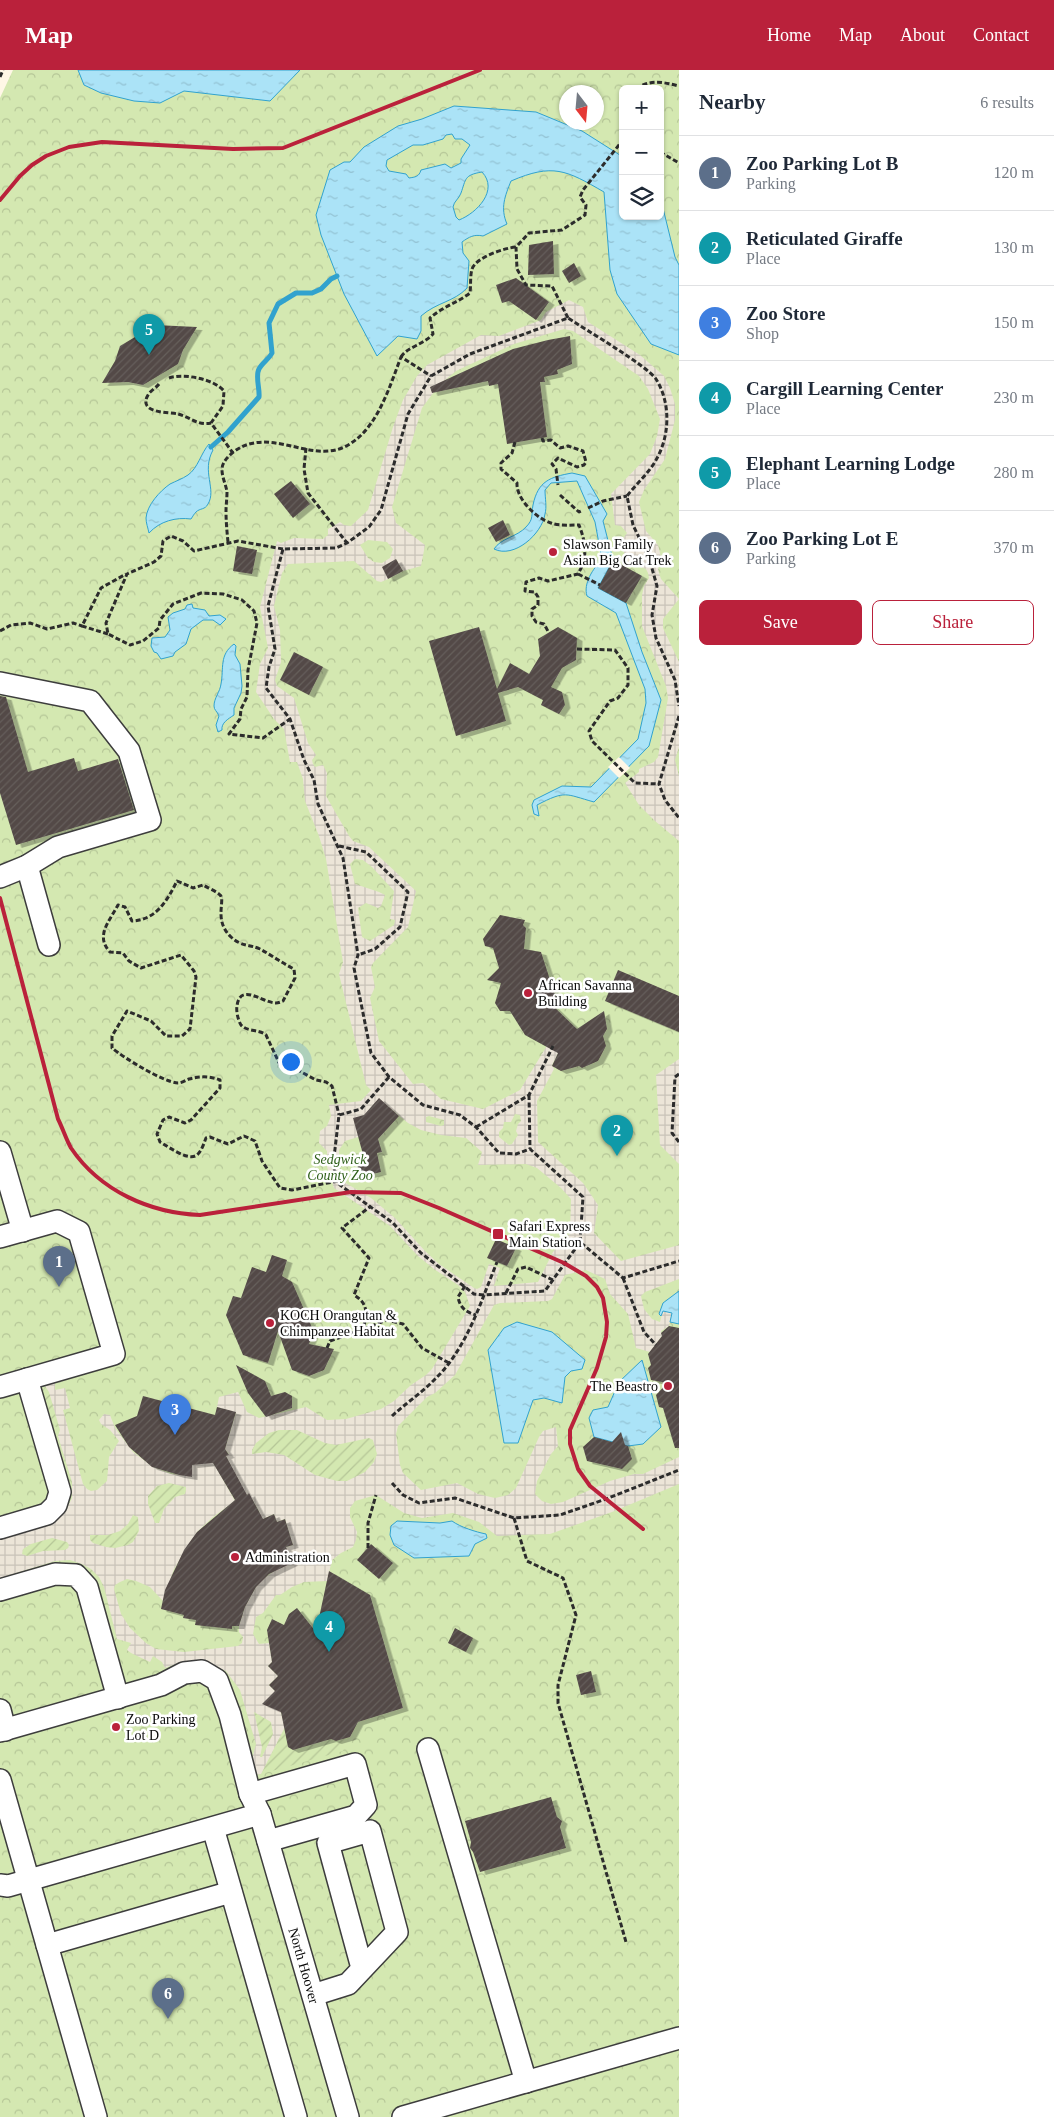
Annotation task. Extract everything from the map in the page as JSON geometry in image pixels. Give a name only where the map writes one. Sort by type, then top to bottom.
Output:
[{"type":"lane","points":[[0,683],[90,702],[129,751],[150,820],[58,847],[27,866],[0,877]]},
{"type":"lane","points":[[27,866],[49,946]]},
{"type":"lane","points":[[0,1153],[23,1231]]},
{"type":"lane","points":[[0,1237],[57,1221],[79,1232],[114,1354],[0,1387]]},
{"type":"lane","points":[[0,1528],[47,1514],[56,1505],[60,1492],[27,1379]]},
{"type":"lane","points":[[0,1590],[55,1574],[76,1575],[87,1587],[118,1698]]},
{"type":"lane","name":"North Hoover","points":[[2,1724],[118,1698],[161,1685],[184,1673],[202,1671],[217,1680],[230,1715],[250,1794],[260,1814],[348,2117]]},
{"type":"lane","points":[[428,1749],[526,2082]]},
{"type":"lane","points":[[250,1794],[355,1764],[366,1805],[347,1828],[328,1843],[362,1968]]},
{"type":"lane","points":[[0,1781],[96,2117]]},
{"type":"lane","points":[[0,1885],[8,1886],[260,1814]]},
{"type":"lane","points":[[213,1828],[296,2117]]},
{"type":"lane","points":[[268,1841],[347,1828],[370,1831],[397,1932],[348,1984],[313,1995]]},
{"type":"lane","points":[[47,1945],[231,1892]]},
{"type":"lane","points":[[403,2117],[679,2038]]},
{"type":"path","points":[[0,77],[3,70]]},
{"type":"path","points":[[642,85],[647,82],[662,82],[679,86]]},
{"type":"path","points":[[228,542],[227,496],[222,470],[224,460],[238,449],[258,443],[277,442],[317,451],[342,448],[355,440],[380,410],[404,352],[426,342],[433,334],[430,318],[439,310],[460,301],[470,293],[472,269],[476,263],[505,248],[516,247],[529,233],[562,230],[585,215],[586,205],[580,197],[583,190],[619,145]]},
{"type":"path","points":[[664,154],[679,163]]},
{"type":"path","points":[[516,247],[517,268],[526,285],[552,286],[568,318],[655,378],[665,398],[668,420],[664,440],[656,460],[626,496],[603,501],[588,508]]},
{"type":"path","points":[[82,626],[102,588],[154,562],[161,556],[163,541],[171,536],[183,541],[194,551],[238,541],[283,549],[336,548],[347,543],[369,528],[380,510],[408,414],[431,376],[470,354],[568,318]]},
{"type":"path","points":[[401,357],[431,376]]},
{"type":"path","points":[[159,384],[147,396],[147,402],[151,410],[179,414],[203,425],[211,423],[223,406],[225,398],[224,391],[219,385],[184,375],[169,378]]},
{"type":"path","points":[[211,423],[232,453]]},
{"type":"path","points":[[542,438],[543,442],[551,440],[560,448],[568,446],[583,451],[586,462],[584,465],[577,467],[558,458],[554,460],[552,464],[556,469],[558,485]]},
{"type":"path","points":[[515,442],[512,453],[501,463],[501,469],[517,483],[516,488],[530,510],[551,523],[579,525],[586,542],[582,567],[578,574]]},
{"type":"path","points":[[306,448],[304,469],[308,494],[347,543]]},
{"type":"path","points":[[560,495],[579,512],[581,511]]},
{"type":"path","points":[[626,496],[633,525],[649,558],[657,586],[652,615],[656,638],[675,680],[679,706]]},
{"type":"path","points":[[283,549],[268,606],[274,649],[266,688],[290,719],[304,760],[314,780],[318,804],[343,858],[358,955],[354,968],[371,1053],[389,1077],[423,1105],[460,1115],[476,1127],[499,1153],[516,1154],[530,1149]]},
{"type":"path","points":[[108,634],[106,623],[127,574]]},
{"type":"path","points":[[549,633],[544,624],[536,622],[532,616],[532,609],[538,605],[538,597],[536,592],[525,591],[526,582],[539,578],[548,581],[578,574],[600,585]]},
{"type":"path","points":[[0,631],[11,625],[30,624],[46,629],[73,623],[108,634],[130,645],[143,642],[159,628],[160,620],[173,604],[201,593],[222,594],[242,600],[254,611],[257,623],[248,670],[247,697],[241,709],[240,719],[229,734],[263,738],[290,719]]},
{"type":"path","points":[[577,649],[615,650],[628,668],[628,685],[618,698],[610,701],[589,731],[592,741],[635,783],[660,784]]},
{"type":"path","points":[[675,680],[679,678]]},
{"type":"path","points":[[679,716],[660,784],[665,800],[679,818]]},
{"type":"path","points":[[338,846],[366,852],[408,892],[400,927],[375,949],[358,955]]},
{"type":"path","points":[[338,1182],[292,1190],[280,1188],[262,1161],[254,1141],[244,1136],[228,1144],[210,1137],[206,1138],[200,1153],[189,1157],[160,1142],[157,1134],[163,1120],[169,1118],[185,1123],[191,1120],[220,1088],[220,1080],[210,1076],[179,1083],[160,1077],[123,1057],[112,1048],[112,1036],[127,1011],[150,1021],[166,1036],[182,1036],[190,1029],[196,977],[194,971],[181,955],[140,968],[129,961],[122,953],[110,952],[104,946],[102,934],[118,905],[125,907],[132,921],[138,920],[163,907],[177,882],[194,888],[203,885],[221,895],[223,899],[220,920],[223,928],[231,937],[243,946],[258,948],[294,969],[295,978],[283,1001],[275,1003],[250,994],[242,996],[238,1001],[236,1010],[242,1025],[247,1029],[262,1031],[266,1035],[281,1068],[294,1068],[332,1086],[338,1115],[333,1159],[340,1185],[393,1223],[436,1267],[474,1294],[545,1291],[580,1242],[583,1197],[530,1149],[529,1096],[553,1046]]},
{"type":"path","points":[[679,1074],[675,1077],[672,1133],[679,1142]]},
{"type":"path","points":[[338,1115],[361,1109],[389,1077]]},
{"type":"path","points":[[476,1127],[529,1096]]},
{"type":"path","points":[[363,1329],[367,1316],[366,1306],[361,1299],[354,1295],[369,1258],[342,1228],[371,1206]]},
{"type":"path","points":[[580,1242],[623,1278],[644,1332],[656,1345]]},
{"type":"path","points":[[623,1278],[679,1261]]},
{"type":"path","points":[[392,1416],[436,1379],[449,1363],[476,1314],[497,1262]]},
{"type":"path","points":[[506,1294],[518,1268],[526,1266],[552,1280]]},
{"type":"path","points":[[465,1286],[458,1297],[459,1303],[463,1310],[476,1314]]},
{"type":"path","points":[[327,1348],[330,1341],[387,1320],[404,1324],[422,1348],[449,1363]]},
{"type":"path","points":[[392,1483],[403,1495],[419,1503],[455,1498],[514,1518],[560,1515],[679,1470]]},
{"type":"path","points":[[368,1548],[368,1523],[376,1495]]},
{"type":"path","points":[[514,1518],[527,1561],[563,1578],[576,1615],[558,1685],[558,1703],[626,1942]]},
{"type":"green space","name":"Sedgwick County Zoo","points":[[13,70],[679,70],[679,2117],[0,2117],[0,98]]},
{"type":"green space","points":[[45,1386],[49,1392],[60,1430],[48,1416],[43,1397]]},
{"type":"green space","points":[[289,1429],[299,1431],[321,1442],[332,1444],[343,1444],[369,1438],[373,1440],[375,1456],[368,1470],[362,1475],[346,1481],[338,1481],[312,1473],[283,1455],[252,1455],[256,1443],[260,1439],[271,1433]]},
{"type":"green space","points":[[169,1483],[186,1487],[185,1494],[172,1501],[159,1523],[155,1523],[148,1504],[148,1496],[157,1486]]},
{"type":"green space","points":[[133,1515],[138,1517],[139,1527],[136,1536],[131,1542],[115,1549],[106,1548],[90,1540],[90,1535],[101,1535],[125,1528]]},
{"type":"green space","points":[[52,1538],[67,1542],[68,1548],[65,1550],[43,1551],[27,1556],[22,1554],[23,1549],[38,1541]]},
{"type":"green space","points":[[253,1712],[271,1722],[273,1734],[262,1758],[260,1757]]},
{"type":"green space","points":[[284,1730],[288,1747],[293,1750],[331,1739],[336,1741],[350,1737],[343,1751],[261,1774]]},
{"type":"shaded area","points":[[569,300],[583,307],[588,322],[640,355],[664,376],[675,404],[675,420],[665,459],[644,490],[639,502],[646,531],[658,545],[661,557],[658,570],[661,579],[679,599],[663,619],[663,628],[679,662],[679,747],[675,760],[679,776],[679,841],[639,805],[625,783],[639,772],[639,769],[654,762],[658,757],[668,698],[666,686],[642,626],[642,595],[644,586],[649,578],[648,573],[646,569],[628,562],[620,543],[627,533],[621,526],[615,525],[611,494],[650,454],[657,436],[660,419],[648,389],[639,376],[573,331],[564,329],[514,344],[456,371],[439,385],[422,408],[392,507],[396,523],[425,545],[421,566],[403,571],[396,559],[388,579],[381,582],[377,581],[354,561],[288,564],[282,573],[274,606],[280,630],[281,662],[275,680],[277,686],[294,698],[308,743],[316,755],[312,760],[313,764],[315,767],[323,765],[327,773],[326,796],[349,836],[353,841],[369,847],[416,891],[408,927],[371,967],[375,987],[370,998],[379,1041],[413,1084],[423,1083],[441,1099],[483,1109],[520,1090],[548,1044],[559,1051],[552,1065],[554,1069],[537,1101],[538,1142],[583,1183],[598,1205],[594,1233],[621,1261],[679,1245],[679,1279],[645,1292],[641,1296],[644,1309],[652,1319],[660,1322],[663,1311],[672,1313],[669,1326],[661,1331],[662,1336],[650,1352],[636,1348],[628,1314],[610,1294],[605,1279],[586,1270],[565,1275],[552,1299],[548,1301],[500,1303],[494,1305],[455,1375],[435,1393],[427,1397],[398,1426],[396,1434],[400,1465],[403,1473],[421,1490],[457,1483],[478,1494],[495,1498],[508,1495],[516,1488],[543,1431],[556,1427],[558,1446],[551,1454],[537,1481],[535,1494],[542,1501],[551,1504],[563,1502],[610,1481],[634,1474],[643,1474],[679,1457],[679,1484],[612,1512],[550,1534],[497,1536],[479,1522],[453,1513],[422,1518],[404,1513],[376,1495],[355,1501],[350,1508],[350,1517],[357,1532],[356,1540],[353,1547],[332,1560],[327,1581],[304,1582],[280,1595],[276,1595],[263,1613],[256,1617],[253,1634],[259,1644],[269,1643],[272,1662],[268,1666],[278,1676],[269,1685],[275,1691],[285,1727],[261,1774],[255,1775],[252,1759],[256,1744],[240,1690],[226,1671],[202,1661],[184,1661],[165,1668],[162,1662],[153,1656],[150,1662],[131,1653],[127,1650],[131,1643],[117,1639],[104,1587],[99,1577],[82,1564],[70,1560],[55,1561],[0,1578],[0,1539],[52,1524],[65,1512],[72,1498],[72,1482],[58,1436],[60,1430],[49,1392],[45,1386],[55,1381],[55,1390],[65,1388],[70,1408],[63,1410],[83,1484],[87,1489],[91,1491],[97,1490],[107,1481],[109,1457],[119,1441],[110,1430],[101,1424],[99,1420],[104,1414],[110,1415],[115,1428],[133,1452],[153,1467],[171,1474],[191,1476],[192,1464],[213,1462],[235,1501],[213,1517],[197,1532],[174,1569],[163,1601],[150,1587],[136,1581],[127,1579],[115,1585],[114,1589],[121,1614],[130,1628],[146,1643],[156,1649],[184,1652],[238,1646],[242,1643],[243,1637],[239,1632],[239,1626],[245,1607],[262,1580],[277,1569],[291,1563],[286,1547],[293,1545],[285,1519],[277,1522],[274,1514],[261,1520],[259,1511],[249,1494],[246,1495],[226,1456],[229,1454],[225,1449],[236,1413],[217,1407],[219,1397],[238,1392],[247,1412],[259,1418],[306,1407],[327,1420],[346,1419],[381,1409],[394,1401],[432,1369],[470,1306],[465,1292],[458,1285],[418,1256],[390,1226],[334,1188],[327,1167],[327,1151],[319,1143],[320,1131],[327,1126],[331,1116],[329,1105],[361,1101],[371,1090],[366,1085],[339,974],[343,962],[326,859],[305,801],[303,779],[297,762],[290,762],[284,729],[274,719],[256,692],[260,664],[268,648],[260,607],[277,541],[281,543],[294,538],[323,539],[328,535],[328,529],[340,522],[351,526],[368,510],[403,400],[417,376],[427,365],[481,335],[499,336],[541,320],[546,312]],"holes":[[[368,540],[387,542],[393,549],[390,558],[382,563],[374,562],[368,558],[360,545]],[[355,859],[363,860],[394,891],[390,919],[395,920],[394,925],[370,941],[362,937],[358,908],[366,903],[378,908],[381,906],[385,895],[355,884],[350,864]],[[379,1099],[408,1123],[421,1130],[466,1138],[482,1152],[478,1165],[526,1164],[537,1168],[571,1199],[570,1233],[553,1252],[538,1282],[494,1286],[500,1268],[489,1264],[481,1287],[474,1288],[439,1264],[395,1218],[371,1198],[344,1182],[339,1175],[339,1150],[345,1141],[368,1134]],[[515,1114],[520,1115],[521,1121],[516,1131],[518,1135],[512,1144],[509,1145],[499,1137],[499,1132],[503,1128],[504,1122],[511,1122]],[[429,1116],[444,1120],[444,1125],[426,1122],[426,1117]],[[279,1430],[297,1430],[325,1443],[336,1445],[369,1438],[373,1440],[377,1454],[374,1462],[365,1472],[347,1481],[337,1481],[315,1475],[284,1455],[266,1452],[252,1454],[256,1443],[269,1433]],[[169,1483],[186,1487],[185,1494],[175,1497],[164,1509],[159,1523],[155,1523],[148,1504],[148,1496],[157,1486]],[[133,1515],[138,1517],[139,1531],[133,1542],[128,1545],[115,1548],[106,1547],[93,1543],[90,1540],[90,1535],[108,1535],[120,1531],[128,1524]],[[52,1538],[67,1542],[69,1545],[65,1550],[43,1551],[27,1556],[22,1554],[23,1549],[31,1544]],[[254,1712],[271,1722],[273,1734],[262,1757],[260,1757],[262,1747]]]},
{"type":"shaded area","points":[[679,1059],[679,1164],[660,1145],[656,1075]]},
{"type":"water","points":[[78,70],[300,70],[270,101],[184,91],[160,103],[134,101],[101,93],[84,85]]},
{"type":"water","points":[[454,106],[536,112],[559,122],[559,130],[580,130],[619,154],[619,220],[664,220],[664,212],[675,257],[679,265],[679,355],[651,344],[617,294],[610,270],[604,192],[569,174],[549,171],[525,175],[511,181],[505,197],[504,207],[507,224],[483,236],[472,236],[462,242],[463,253],[469,261],[467,288],[462,293],[421,316],[421,331],[417,339],[398,336],[377,356],[344,294],[321,235],[316,215],[330,170],[344,162],[350,162],[364,147],[398,126]],"holes":[[[452,134],[455,139],[462,139],[470,145],[461,159],[461,163],[451,168],[445,164],[421,170],[418,175],[409,178],[406,174],[389,171],[386,166],[387,160],[413,145],[423,145]],[[482,172],[487,179],[488,186],[484,200],[473,212],[459,220],[453,207],[467,178]]]},
{"type":"water","points":[[209,444],[213,450],[208,466],[211,492],[207,506],[196,512],[191,519],[168,521],[158,525],[149,533],[146,518],[151,503],[166,487],[191,472]]},
{"type":"water","points":[[572,473],[585,476],[607,514],[603,521],[613,560],[598,588],[626,603],[642,652],[661,700],[649,746],[594,802],[571,795],[560,795],[537,805],[539,816],[534,814],[532,805],[534,800],[562,786],[591,787],[638,739],[646,703],[645,689],[616,613],[587,596],[586,586],[590,576],[602,560],[595,522],[577,481],[551,483],[545,490],[546,508],[543,522],[526,543],[510,551],[494,549],[501,542],[518,533],[529,524],[535,497],[542,485],[557,476]]},
{"type":"water","points":[[192,604],[193,608],[205,610],[209,616],[220,615],[226,619],[220,625],[213,620],[203,620],[191,629],[186,644],[175,652],[173,656],[161,659],[151,646],[152,638],[165,637],[170,630],[168,617],[185,609],[187,605]]},
{"type":"water","points":[[234,644],[236,646],[235,655],[240,664],[241,693],[234,708],[234,715],[225,721],[222,730],[218,732],[216,725],[219,716],[214,709],[214,703],[222,678],[224,657],[229,648]]},
{"type":"water","points":[[679,1291],[679,1324],[670,1322],[672,1313],[663,1311],[661,1316],[659,1314],[663,1303]]},
{"type":"water","points":[[517,1322],[552,1332],[585,1360],[582,1369],[571,1371],[565,1377],[562,1403],[544,1398],[533,1400],[518,1443],[504,1443],[488,1350],[504,1328]]},
{"type":"water","points":[[642,1360],[661,1427],[643,1444],[628,1446],[594,1437],[589,1418],[593,1410],[608,1407],[619,1382]]},
{"type":"water","points":[[397,1521],[440,1523],[452,1521],[468,1529],[486,1534],[487,1538],[475,1544],[469,1556],[414,1558],[394,1545],[390,1535],[391,1526]]},
{"type":"pier","points":[[619,757],[630,768],[619,778],[608,767]]},
{"type":"building","points":[[553,241],[554,274],[528,275],[529,245]]},
{"type":"building","points":[[574,263],[581,276],[569,283],[562,271]]},
{"type":"building","points":[[516,278],[549,302],[536,320],[509,301],[502,303],[496,285]]},
{"type":"building","points":[[155,325],[197,327],[183,350],[178,364],[143,385],[128,382],[102,383],[115,361],[120,346]]},
{"type":"building","points":[[570,336],[572,364],[557,370],[558,374],[544,377],[545,382],[540,382],[547,437],[507,444],[498,384],[489,386],[488,381],[432,393],[430,387],[513,349]]},
{"type":"building","points":[[291,481],[310,504],[293,518],[274,494]]},
{"type":"building","points":[[503,520],[510,535],[496,542],[488,528]]},
{"type":"building","points":[[237,546],[257,550],[252,574],[233,571]]},
{"type":"building","points":[[396,559],[403,571],[388,579],[382,567]]},
{"type":"building","points":[[613,560],[642,576],[626,603],[598,588]]},
{"type":"building","points":[[479,627],[497,689],[510,663],[529,674],[540,656],[538,639],[558,627],[577,638],[576,660],[562,668],[551,687],[562,692],[565,705],[559,714],[541,705],[543,700],[518,687],[498,693],[506,721],[456,736],[429,641]]},
{"type":"building","points":[[294,652],[323,667],[309,695],[280,680]]},
{"type":"building","points":[[0,696],[6,697],[28,772],[74,758],[78,771],[118,759],[134,810],[16,845],[0,793]]},
{"type":"building","name":"African Savanna Building","points":[[500,915],[525,920],[523,925],[526,928],[524,949],[541,952],[556,998],[550,1003],[577,1029],[604,1011],[607,1029],[603,1036],[606,1046],[598,1061],[582,1068],[579,1066],[561,1071],[552,1066],[558,1053],[525,1035],[510,1011],[500,1011],[495,1003],[501,983],[487,980],[499,968],[493,948],[485,946],[483,939]]},
{"type":"building","points":[[618,970],[679,996],[679,1032],[605,1001]]},
{"type":"building","points":[[379,1098],[399,1116],[378,1139],[382,1152],[377,1153],[381,1172],[360,1177],[356,1160],[364,1158],[353,1118],[364,1115]]},
{"type":"building","points":[[496,1239],[516,1248],[507,1266],[487,1258]]},
{"type":"building","name":"KOCH Orangutan & Chimpanzee Habitat","points":[[272,1255],[287,1260],[282,1276],[292,1282],[314,1332],[309,1344],[334,1349],[324,1370],[309,1376],[292,1370],[278,1331],[268,1363],[243,1355],[226,1315],[233,1296],[241,1298],[252,1267],[266,1272]]},
{"type":"building","name":"The Beastro","points":[[669,1326],[679,1328],[679,1448],[675,1448],[663,1408],[659,1407],[656,1395],[667,1383],[651,1380],[648,1368],[651,1365],[648,1354],[662,1336],[661,1333]]},
{"type":"building","points":[[236,1365],[265,1381],[271,1396],[285,1392],[292,1396],[292,1408],[266,1417],[248,1393]]},
{"type":"building","name":"Administration","points":[[143,1396],[215,1415],[217,1407],[236,1412],[225,1449],[229,1455],[226,1456],[247,1495],[249,1493],[263,1519],[274,1514],[277,1522],[285,1519],[293,1545],[286,1547],[292,1563],[269,1574],[256,1587],[245,1607],[239,1626],[232,1626],[232,1629],[195,1625],[196,1620],[183,1618],[184,1615],[161,1609],[165,1590],[184,1550],[197,1532],[235,1500],[213,1463],[192,1465],[192,1477],[179,1475],[152,1467],[129,1447],[115,1425],[137,1416]]},
{"type":"building","points":[[621,1432],[632,1459],[622,1469],[587,1461],[583,1447],[594,1437],[612,1442]]},
{"type":"building","points":[[371,1544],[393,1563],[379,1579],[357,1560]]},
{"type":"building","points":[[329,1571],[370,1595],[403,1708],[358,1722],[350,1737],[336,1741],[331,1739],[293,1750],[288,1747],[281,1712],[262,1704],[275,1691],[269,1685],[278,1676],[268,1666],[272,1662],[267,1630],[272,1619],[284,1625],[289,1614],[297,1608],[316,1632]]},
{"type":"building","points":[[455,1628],[473,1638],[466,1652],[448,1643]]},
{"type":"building","points":[[591,1671],[596,1692],[581,1695],[576,1675]]},
{"type":"building","points":[[551,1797],[557,1817],[562,1821],[560,1827],[566,1848],[480,1872],[470,1848],[471,1842],[465,1821]]},
{"type":"waterway","points":[[211,447],[228,432],[259,397],[258,372],[272,353],[269,323],[278,304],[296,293],[312,293],[321,289],[337,276]]},
{"type":"railway","points":[[0,200],[32,165],[46,156],[69,147],[102,142],[233,149],[283,148],[480,70]]},
{"type":"railway","points":[[0,898],[58,1119],[71,1148],[83,1163],[111,1188],[128,1197],[163,1210],[200,1215],[351,1192],[401,1193],[564,1263],[586,1276],[597,1287],[603,1298],[607,1322],[606,1337],[597,1368],[570,1430],[570,1444],[578,1469],[590,1486],[643,1529]]},
{"type":"place","name":"Elephant Learning Lodge","points":[[149,355]]},
{"type":"place","name":"Slawson Family Asian Big Cat Trek","points":[[553,552]]},
{"type":"place","name":"African Savanna Building","points":[[528,993]]},
{"type":"place","name":"Reticulated Giraffe","points":[[617,1156]]},
{"type":"place","name":"Safari Express Main Station","points":[[498,1234]]},
{"type":"place","name":"Zoo Parking Lot B","points":[[59,1287]]},
{"type":"place","name":"KOCH Orangutan & Chimpanzee Habitat","points":[[270,1323]]},
{"type":"place","name":"The Beastro","points":[[668,1386]]},
{"type":"place","name":"Zoo Store","points":[[175,1435]]},
{"type":"place","name":"Administration","points":[[235,1557]]},
{"type":"place","name":"Cargill Learning Center","points":[[329,1652]]},
{"type":"place","name":"Zoo Parking Lot D","points":[[116,1727]]},
{"type":"place","name":"Zoo Parking Lot E","points":[[168,2019]]}]
